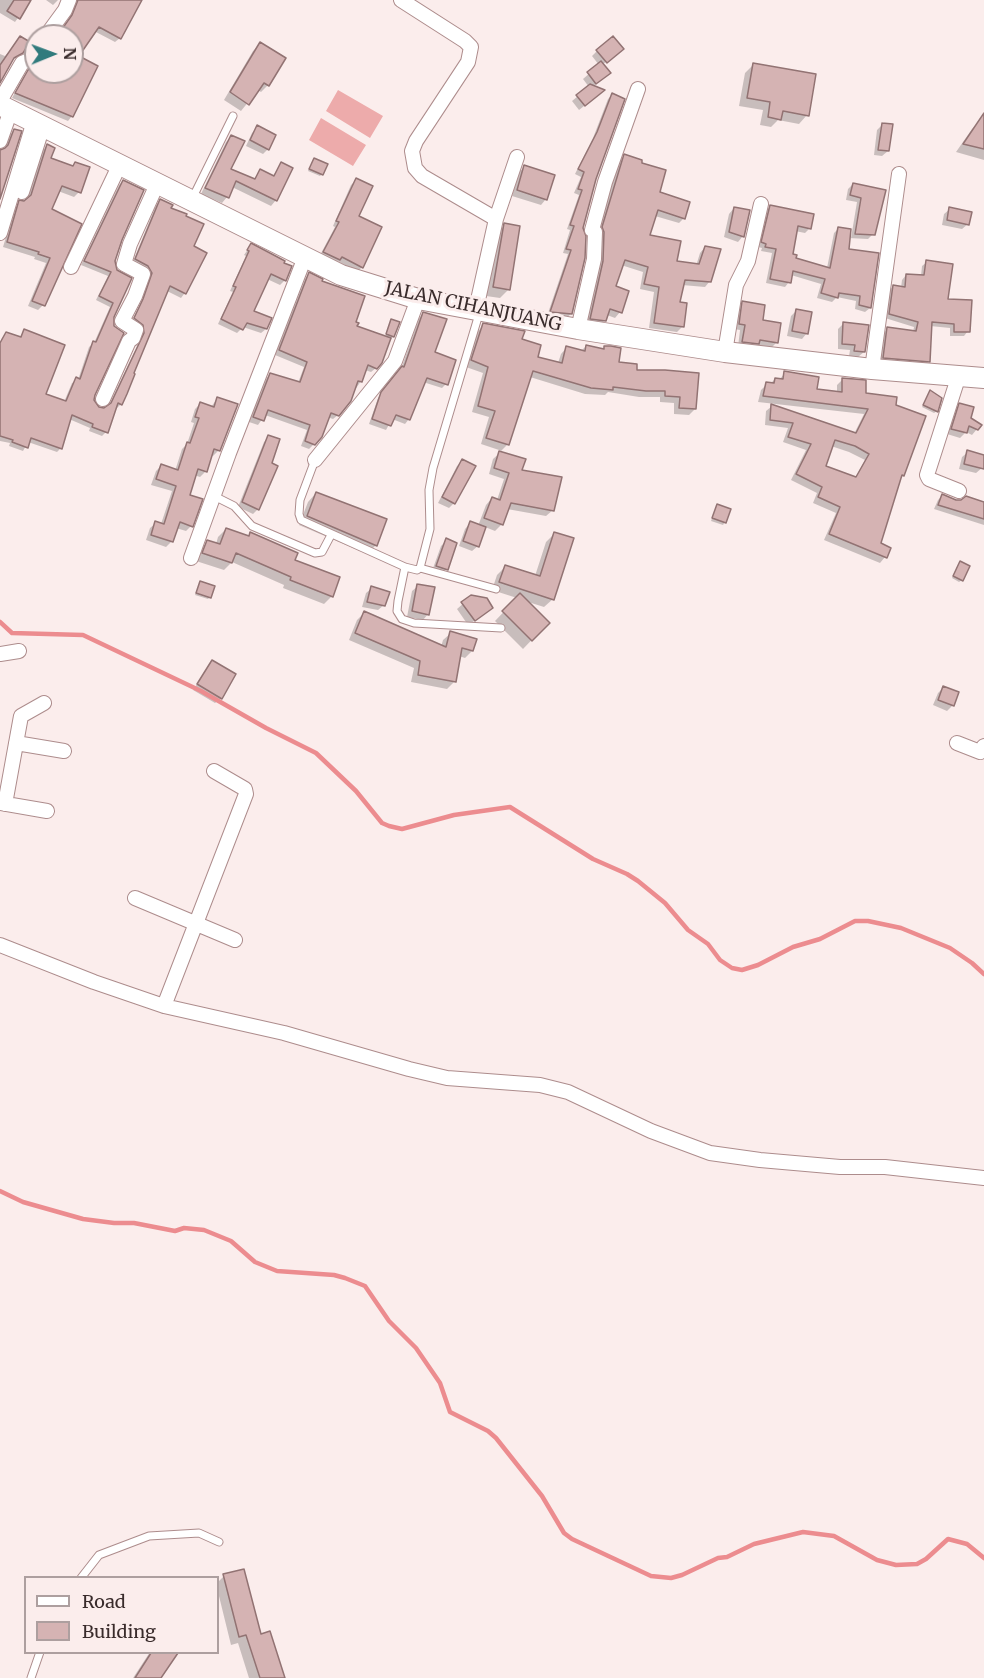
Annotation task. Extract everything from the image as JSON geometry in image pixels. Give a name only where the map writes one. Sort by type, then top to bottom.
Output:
[{"type":"main road","name":"JALAN CIHANJUANG","points":[[4,105],[341,275],[418,299],[578,329],[725,352],[872,369],[984,378]]},
{"type":"street","points":[[55,24],[69,0]]},
{"type":"street","points":[[401,0],[471,47],[468,62],[416,141],[412,151],[415,168],[422,176],[496,219]]},
{"type":"street","points":[[0,141],[4,105],[24,62]]},
{"type":"street","points":[[578,329],[594,259],[595,232],[592,230],[605,182],[638,89]]},
{"type":"street","points":[[15,213],[39,123]]},
{"type":"street","points":[[0,233],[39,123]]},
{"type":"street","points":[[478,310],[496,219],[517,158]]},
{"type":"street","points":[[71,267],[120,164]]},
{"type":"street","points":[[872,369],[899,174]]},
{"type":"street","points":[[103,399],[136,330],[122,321],[143,274],[124,264],[130,244],[158,182]]},
{"type":"street","points":[[725,352],[734,294],[748,261],[761,204]]},
{"type":"street","points":[[191,558],[247,404],[305,257]]},
{"type":"street","points":[[315,460],[395,362],[418,299]]},
{"type":"street","points":[[959,490],[929,479],[927,475],[960,375]]},
{"type":"street","points":[[0,654],[19,651]]},
{"type":"street","points":[[44,703],[29,709],[21,716],[3,804],[47,811]]},
{"type":"street","points":[[16,743],[64,751]]},
{"type":"street","points":[[957,743],[980,752],[984,746]]},
{"type":"street","points":[[164,1006],[246,794],[245,789],[214,771]]},
{"type":"street","points":[[135,898],[235,940]]},
{"type":"street","points":[[0,945],[94,982],[164,1006],[284,1033],[437,1076],[540,1084],[568,1092],[651,1131],[711,1154],[840,1167],[885,1167],[984,1178]]},
{"type":"lane","points":[[192,199],[233,116]]},
{"type":"lane","points":[[420,568],[430,529],[429,490],[433,468],[478,310]]},
{"type":"lane","points":[[315,460],[300,500],[300,518],[331,535],[405,567],[420,568],[496,590]]},
{"type":"lane","points":[[213,496],[234,506],[252,526],[315,554],[322,552],[331,535]]},
{"type":"lane","points":[[405,567],[397,611],[402,619],[414,623],[501,628]]},
{"type":"lane","points":[[83,1576],[99,1555],[149,1536],[199,1533],[219,1542]]},
{"type":"lane","points":[[31,1678],[40,1654]]},
{"type":"shaded area","points":[[338,90],[383,116],[370,138],[326,111]]},
{"type":"shaded area","points":[[321,118],[366,145],[353,166],[309,140]]},
{"type":"building","points":[[14,0],[31,0],[20,19],[7,11]]},
{"type":"building","points":[[78,0],[142,0],[121,39],[99,27],[84,49],[84,24],[66,24]]},
{"type":"building","points":[[20,36],[24,38],[24,51],[14,58],[0,83],[0,65]]},
{"type":"building","points":[[613,36],[624,49],[607,63],[596,50]]},
{"type":"building","points":[[260,42],[286,58],[269,86],[264,83],[249,105],[230,92]]},
{"type":"building","points":[[84,59],[98,66],[73,117],[15,93],[24,77],[24,84],[84,84]]},
{"type":"building","points":[[601,61],[611,73],[596,84],[587,72]]},
{"type":"building","points":[[753,63],[816,74],[809,116],[783,111],[781,120],[768,117],[770,102],[747,98]]},
{"type":"building","points":[[590,84],[605,90],[585,106],[576,95]]},
{"type":"building","points":[[612,93],[625,99],[596,179],[583,228],[586,236],[585,258],[572,314],[550,312],[571,250],[566,249],[574,226],[570,225],[582,190],[578,189],[584,172],[578,169],[597,132]]},
{"type":"building","points":[[984,113],[984,149],[963,144]]},
{"type":"building","points":[[882,123],[893,124],[889,151],[878,150]]},
{"type":"building","points":[[257,125],[276,135],[269,150],[250,140]]},
{"type":"building","points":[[14,129],[22,131],[0,199],[0,150],[8,145]]},
{"type":"building","points":[[231,135],[245,141],[231,169],[255,179],[260,169],[274,176],[281,162],[293,168],[277,201],[236,181],[229,198],[205,188]]},
{"type":"building","points":[[47,144],[55,148],[51,158],[73,166],[75,162],[90,167],[81,193],[62,186],[52,209],[82,224],[45,306],[32,301],[50,258],[7,242],[19,200],[24,201],[31,195]]},
{"type":"building","points":[[624,154],[642,160],[642,163],[666,170],[660,192],[690,202],[685,219],[658,210],[650,235],[681,241],[677,261],[699,264],[705,246],[721,249],[711,282],[685,280],[680,302],[687,303],[684,327],[654,323],[659,287],[644,284],[648,267],[625,260],[616,286],[629,291],[622,313],[610,309],[606,321],[590,319],[603,261],[604,232],[602,227]]},
{"type":"building","points":[[314,158],[328,164],[323,175],[309,169]]},
{"type":"building","points":[[524,165],[555,175],[547,200],[517,190]]},
{"type":"building","points":[[356,178],[373,186],[359,216],[382,227],[363,268],[342,257],[340,260],[323,252],[339,222],[336,221]]},
{"type":"building","points":[[123,180],[144,190],[115,261],[117,270],[132,278],[114,317],[114,326],[124,333],[95,395],[94,400],[99,407],[104,408],[111,403],[144,333],[143,325],[134,318],[152,273],[148,266],[135,259],[160,199],[173,205],[171,208],[204,224],[194,246],[207,253],[186,294],[170,286],[127,394],[122,405],[118,403],[108,433],[72,415],[62,449],[31,438],[28,448],[12,442],[13,440],[0,436],[0,343],[6,332],[21,337],[24,329],[65,345],[46,394],[66,401],[76,377],[80,379],[93,341],[96,342],[113,303],[99,296],[111,272],[84,261]]},
{"type":"building","points":[[853,183],[886,190],[875,235],[855,234],[861,198],[850,195]]},
{"type":"building","points":[[770,205],[814,214],[811,229],[798,226],[793,254],[797,255],[796,258],[830,268],[838,227],[851,229],[849,249],[879,253],[871,308],[859,305],[860,296],[839,293],[838,298],[821,293],[825,279],[793,271],[791,283],[770,279],[776,249],[765,247],[766,244],[761,242]]},
{"type":"building","points":[[734,207],[750,210],[744,237],[729,232]]},
{"type":"building","points":[[949,207],[972,212],[969,225],[947,220]]},
{"type":"building","points":[[504,223],[520,226],[510,290],[493,287]]},
{"type":"building","points":[[251,243],[292,266],[286,281],[271,274],[254,311],[272,318],[267,329],[247,323],[243,330],[221,319],[236,287],[233,286]]},
{"type":"building","points":[[926,260],[953,264],[948,299],[972,300],[970,332],[954,332],[954,324],[932,322],[930,362],[883,358],[887,327],[916,331],[918,322],[889,314],[893,285],[905,287],[906,274],[924,275]]},
{"type":"building","points":[[309,272],[323,279],[322,281],[365,296],[356,322],[359,323],[357,326],[391,338],[382,363],[377,369],[368,365],[362,382],[358,381],[351,401],[339,416],[331,413],[322,437],[315,445],[305,441],[310,425],[268,410],[264,421],[253,417],[270,373],[300,382],[307,362],[279,350]]},
{"type":"building","points":[[742,301],[765,305],[763,320],[781,323],[778,343],[760,340],[759,344],[742,342],[745,325],[739,324]]},
{"type":"building","points":[[796,309],[812,312],[808,334],[792,331]]},
{"type":"building","points":[[423,312],[447,319],[435,352],[456,360],[448,385],[427,378],[410,420],[396,415],[391,426],[372,419],[381,392],[402,366],[404,367]]},
{"type":"building","points":[[391,319],[400,322],[394,337],[386,334]]},
{"type":"building","points":[[843,322],[869,325],[865,352],[854,351],[855,345],[842,344]]},
{"type":"building","points":[[483,323],[525,331],[522,339],[541,345],[538,357],[562,363],[566,346],[585,351],[586,345],[604,349],[604,346],[611,346],[621,348],[619,362],[637,364],[637,370],[699,373],[696,409],[679,408],[680,397],[665,396],[665,391],[613,387],[613,390],[591,388],[533,371],[509,445],[486,438],[495,411],[478,406],[488,367],[471,360]]},
{"type":"building","points":[[784,371],[819,377],[817,389],[842,392],[842,378],[866,380],[866,393],[897,397],[896,405],[926,416],[904,476],[902,475],[881,543],[891,548],[887,558],[829,534],[840,507],[818,497],[822,487],[796,474],[811,444],[788,437],[793,423],[770,420],[771,404],[856,433],[868,409],[763,396],[766,382],[774,383],[775,378],[783,379]],"holes":[[[835,440],[855,446],[869,454],[856,477],[826,466]]]},
{"type":"building","points":[[930,390],[942,398],[938,412],[923,405]]},
{"type":"building","points":[[217,397],[238,404],[220,451],[214,449],[207,472],[198,469],[190,495],[203,499],[193,527],[180,522],[173,542],[151,535],[155,521],[164,524],[176,486],[156,479],[161,464],[178,470],[187,442],[190,443],[199,418],[195,417],[200,402],[214,407]]},
{"type":"building","points":[[959,403],[974,407],[971,418],[982,425],[978,430],[969,426],[967,433],[951,429]]},
{"type":"building","points":[[268,435],[280,439],[272,463],[278,466],[259,510],[242,502]]},
{"type":"building","points":[[967,450],[984,455],[984,469],[964,464]]},
{"type":"building","points":[[499,451],[526,459],[522,470],[562,477],[554,511],[511,503],[503,525],[484,518],[492,497],[500,500],[509,473],[494,468]]},
{"type":"building","points":[[462,459],[476,466],[455,504],[442,497]]},
{"type":"building","points":[[316,492],[387,519],[377,546],[307,516]]},
{"type":"building","points":[[942,494],[956,500],[961,500],[966,496],[984,502],[984,519],[938,505]]},
{"type":"building","points":[[717,504],[731,509],[726,523],[712,518]]},
{"type":"building","points":[[470,521],[486,527],[479,547],[463,541]]},
{"type":"building","points":[[226,528],[249,536],[250,532],[298,553],[295,560],[340,577],[333,597],[290,580],[291,577],[236,553],[232,563],[202,553],[207,540],[220,544]]},
{"type":"building","points":[[554,532],[574,538],[554,600],[499,582],[505,565],[540,576]]},
{"type":"building","points":[[446,538],[457,543],[448,570],[436,566]]},
{"type":"building","points":[[960,561],[970,566],[963,581],[953,576]]},
{"type":"building","points":[[200,581],[215,586],[211,598],[196,593]]},
{"type":"building","points":[[417,584],[435,587],[429,615],[412,611]]},
{"type":"building","points":[[371,586],[390,592],[385,606],[367,602]]},
{"type":"building","points":[[520,593],[550,623],[532,641],[502,611]]},
{"type":"building","points":[[471,595],[487,598],[493,608],[475,621],[461,602]]},
{"type":"building","points":[[364,611],[446,647],[450,631],[477,639],[473,651],[462,648],[456,682],[418,675],[420,661],[355,633]]},
{"type":"building","points":[[212,660],[236,674],[222,699],[197,684]]},
{"type":"building","points":[[943,686],[959,692],[954,706],[938,700]]},
{"type":"building","points":[[244,1569],[261,1634],[270,1631],[285,1678],[260,1678],[246,1635],[239,1637],[223,1574]]},
{"type":"building","points":[[150,1654],[177,1654],[161,1678],[135,1678]]},
{"type":"waterway","points":[[0,622],[12,633],[83,635],[201,691],[316,753],[356,791],[382,823],[389,826],[402,829],[454,815],[510,807],[593,859],[638,881],[665,903],[688,930],[708,944],[720,960],[732,968],[742,970],[758,965],[793,947],[820,939],[855,921],[868,921],[901,928],[950,948],[984,974]]},
{"type":"waterway","points":[[0,1191],[23,1202],[83,1219],[134,1223],[175,1231],[184,1228],[204,1230],[231,1241],[255,1262],[277,1271],[334,1275],[365,1286],[389,1321],[416,1348],[440,1383],[450,1412],[488,1431],[496,1438],[542,1496],[564,1533],[572,1539],[651,1576],[671,1578],[682,1575],[754,1544],[803,1532],[834,1536],[877,1560],[896,1565],[917,1564],[948,1539],[967,1544],[984,1558]]}]
